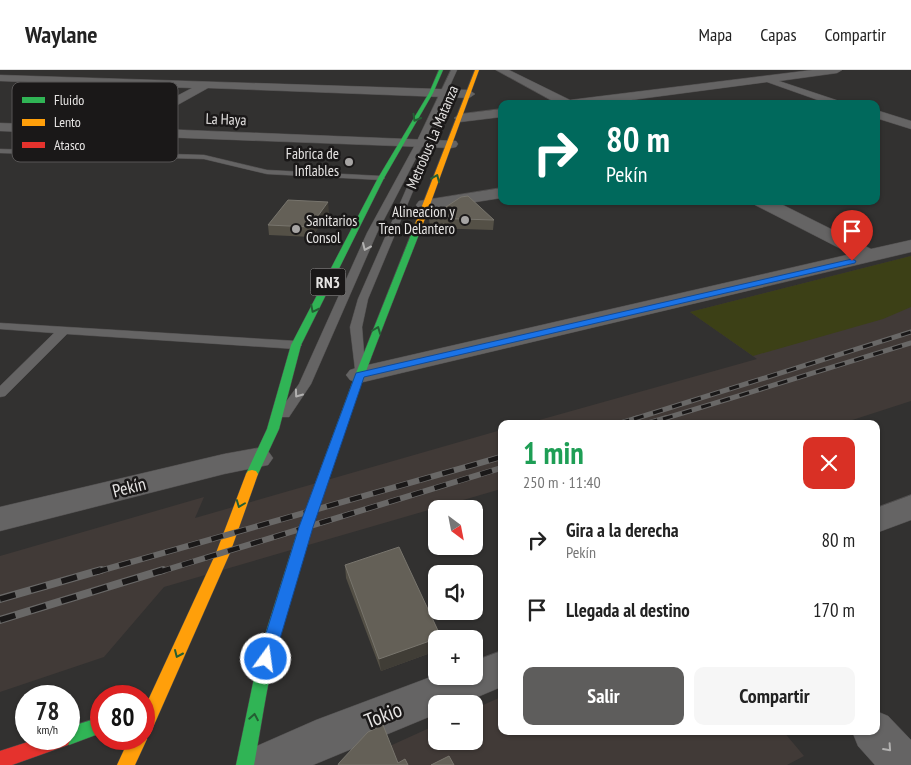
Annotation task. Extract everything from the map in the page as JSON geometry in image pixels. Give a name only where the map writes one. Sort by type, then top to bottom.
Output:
[{"type":"main road","name":"RN3","points":[[155,695],[223,553],[258,458],[273,429],[296,345],[402,142],[441,94],[441,70]]},
{"type":"main road","points":[[245,765],[270,640],[309,519],[359,375],[425,205],[451,144],[477,70]]},
{"type":"main road","points":[[0,760],[30,750]]},
{"type":"main road","points":[[126,765],[133,750]]},
{"type":"street","points":[[21,82],[52,70]]},
{"type":"street","points":[[501,70],[561,100]]},
{"type":"street","points":[[735,70],[829,100]]},
{"type":"street","points":[[602,100],[837,70]]},
{"type":"street","points":[[178,100],[226,74]]},
{"type":"street","points":[[0,76],[149,82]]},
{"type":"street","points":[[178,83],[469,94]]},
{"type":"street","points":[[0,90],[12,86]]},
{"type":"street","points":[[460,118],[498,113]]},
{"type":"street","points":[[880,115],[910,124]]},
{"type":"street","points":[[880,128],[910,124]]},
{"type":"street","name":"La Haya","points":[[178,133],[451,144]]},
{"type":"street","points":[[425,205],[498,193]]},
{"type":"street","points":[[770,205],[872,257]]},
{"type":"street","points":[[359,375],[872,257],[911,246]]},
{"type":"street","name":"Pekín","points":[[0,519],[224,464],[258,458]]},
{"type":"street","points":[[880,519],[911,507]]},
{"type":"street","name":"Tokio","points":[[266,765],[316,741],[498,670]]},
{"type":"street","points":[[877,735],[904,765]]},
{"type":"lane","name":"Metrobus La Matanza","points":[[359,375],[356,327],[363,299],[425,144],[441,94],[454,70]]},
{"type":"lane","name":"Metrobus La Matanza","points":[[441,94],[461,70]]},
{"type":"lane","name":"Metrobus La Matanza","points":[[273,429],[305,384],[372,233],[425,144]]},
{"type":"lane","points":[[178,156],[204,157],[267,172],[382,178]]},
{"type":"lane","points":[[0,326],[296,345]]},
{"type":"lane","points":[[0,393],[64,330]]},
{"type":"lane","points":[[139,765],[142,750]]},
{"type":"shaded area","points":[[911,256],[911,401],[852,420],[539,420],[757,359],[690,312]]},
{"type":"shaded area","points":[[498,431],[498,490],[463,500],[428,500],[428,510],[164,587],[104,657],[21,685],[15,685],[15,687],[0,692],[0,556],[204,497],[195,518]]},
{"type":"shaded area","points":[[498,698],[498,735],[786,735],[804,756],[787,765],[360,765],[381,750],[428,729],[428,750],[483,750],[483,705]]},
{"type":"green space","points":[[911,256],[911,307],[883,319],[753,356],[690,312]]},
{"type":"building","points":[[468,196],[494,220],[429,218],[461,197]]},
{"type":"building","points":[[288,200],[328,202],[310,227],[268,225]]},
{"type":"building","points":[[399,547],[428,609],[428,620],[433,620],[438,630],[428,630],[428,642],[379,659],[345,565]]},
{"type":"building","points":[[383,725],[398,763],[405,759],[408,765],[338,765],[368,732]]},
{"type":"building","points":[[449,756],[454,765],[431,765]]},
{"type":"railway","points":[[634,419],[911,332]]},
{"type":"railway","points":[[663,419],[911,343]]},
{"type":"railway","points":[[631,420],[638,418]]},
{"type":"railway","points":[[660,420],[667,418]]},
{"type":"railway","points":[[96,572],[498,458]]},
{"type":"railway","points":[[159,572],[498,469]]},
{"type":"railway","points":[[0,599],[101,570]]},
{"type":"railway","points":[[0,620],[163,570]]},
{"type":"traffic: fast","points":[[252,474],[273,429],[296,345],[381,178],[431,93],[441,70]]},
{"type":"traffic: fast","points":[[245,765],[267,654],[303,533],[359,378],[419,224]]},
{"type":"traffic: fast","points":[[80,732],[90,729]]},
{"type":"traffic: slow","points":[[419,224],[477,70]]},
{"type":"traffic: slow","points":[[155,704],[223,553],[252,474]]},
{"type":"traffic: slow","points":[[126,765],[133,750]]},
{"type":"traffic: jam","points":[[0,760],[30,750]]},
{"type":"place","name":"Fabrica de Inflables","points":[[349,162]]},
{"type":"place","name":"Alineacion y Tren Delantero","points":[[465,220]]},
{"type":"place","name":"Sanitarios Consol","points":[[296,229]]},
{"type":"route","points":[[266,659],[270,640],[306,527],[359,375],[852,261]]}]
